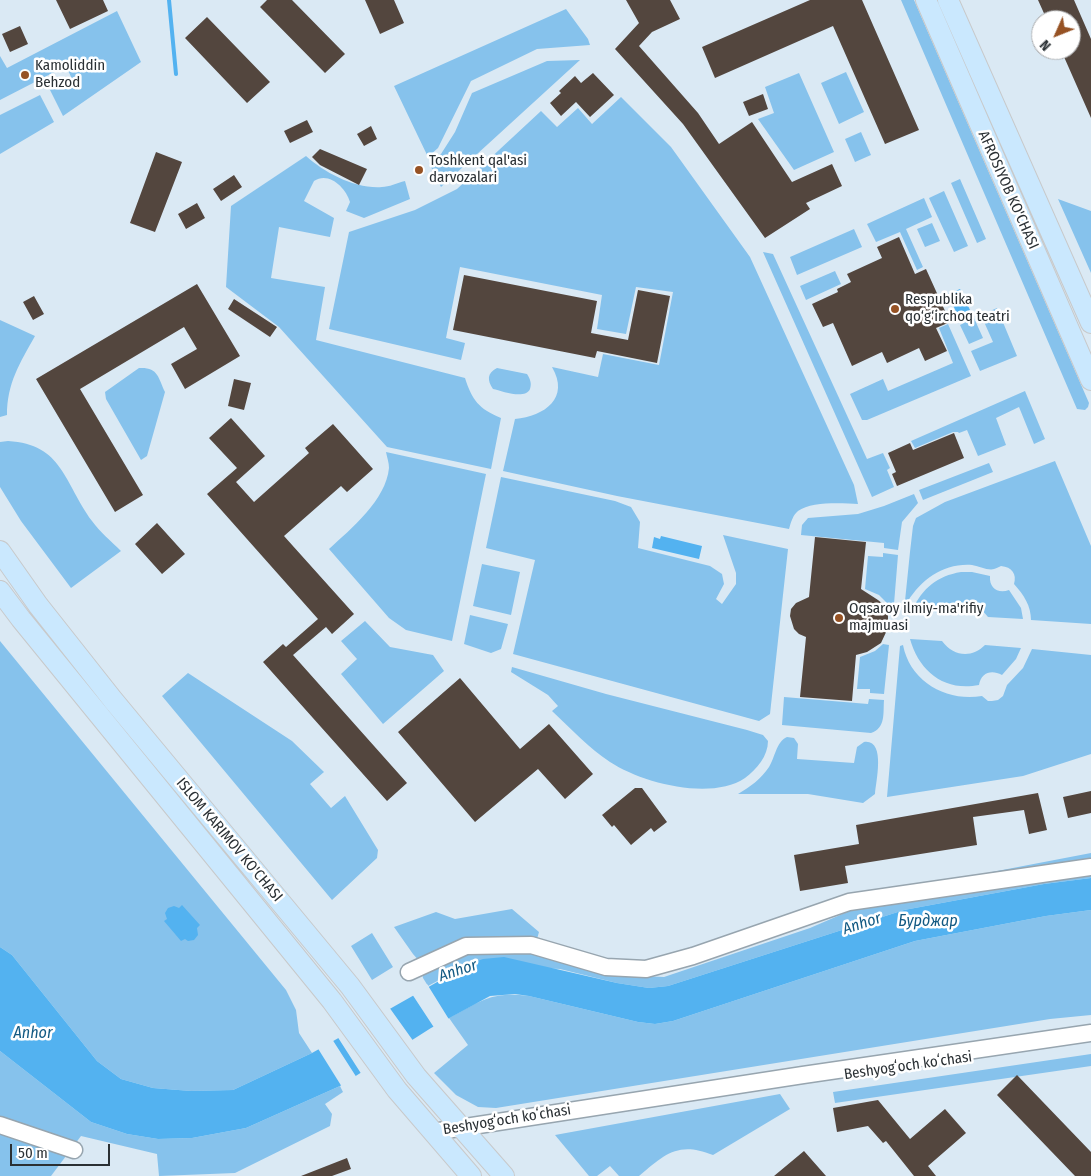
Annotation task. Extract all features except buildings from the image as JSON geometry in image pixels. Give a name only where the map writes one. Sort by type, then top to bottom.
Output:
[{"type":"main road","name":"AFROSIYOB KO'CHASI","points":[[926,0],[1091,380]]},
{"type":"main road","name":"AFROSIYOB KO'CHASI","points":[[948,0],[1091,323]]},
{"type":"main road","name":"ISLOM KARIMOV KO'CHASI","points":[[0,552],[38,605],[114,700],[350,986],[416,1076],[504,1176]]},
{"type":"main road","name":"ISLOM KARIMOV KO'CHASI","points":[[0,591],[332,1001],[397,1090],[471,1176]]},
{"type":"street","points":[[410,972],[466,946],[532,945],[606,967],[646,970],[693,956],[848,902],[1091,867]]},
{"type":"street","name":"Beshyogʻoch koʻchasi","points":[[464,1131],[1091,1033]]},
{"type":"street","name":"Beshyogʻoch koʻchasi","points":[[433,1132],[464,1131],[616,1111],[795,1081],[1091,1040]]},
{"type":"street","points":[[0,1125],[74,1150]]},
{"type":"shaded area","points":[[901,0],[914,0],[1089,403],[1085,410],[1077,409]]},
{"type":"shaded area","points":[[566,9],[588,39],[590,45],[537,49],[471,81],[438,148],[428,157],[394,86]]},
{"type":"shaded area","points":[[117,11],[141,62],[63,116],[50,90],[72,79],[66,66],[0,100],[0,56],[7,68]]},
{"type":"shaded area","points":[[580,60],[441,187],[429,163],[441,154],[455,132],[472,93],[547,61]]},
{"type":"shaded area","points":[[846,72],[864,112],[839,124],[821,83]]},
{"type":"shaded area","points":[[799,73],[834,152],[794,170],[758,119],[774,113],[765,87]]},
{"type":"shaded area","points":[[40,95],[54,122],[0,154],[0,115]]},
{"type":"shaded area","points":[[621,97],[671,147],[750,257],[854,485],[858,504],[827,503],[804,508],[795,515],[789,529],[617,496],[503,471],[515,419],[536,414],[545,409],[552,404],[556,396],[558,388],[557,378],[552,367],[598,377],[603,354],[659,365],[673,292],[636,287],[626,334],[597,329],[602,295],[460,267],[446,338],[465,343],[461,360],[329,329],[349,232],[415,210],[457,189],[541,111],[557,127],[578,108],[592,124]]},
{"type":"shaded area","points":[[861,132],[871,155],[855,162],[845,139]]},
{"type":"shaded area","points":[[306,156],[331,174],[351,183],[372,187],[385,187],[405,181],[410,199],[364,218],[346,211],[350,202],[345,191],[336,182],[325,178],[314,181],[304,201],[334,218],[330,237],[279,227],[271,278],[325,287],[316,340],[465,378],[470,392],[477,403],[501,418],[491,469],[387,447],[279,327],[226,287],[231,206]]},
{"type":"shaded area","points":[[960,179],[986,239],[977,243],[951,183]]},
{"type":"shaded area","points":[[944,191],[968,246],[954,252],[929,198]]},
{"type":"shaded area","points":[[924,198],[932,217],[906,229],[923,267],[917,270],[900,232],[876,242],[867,224]]},
{"type":"shaded area","points":[[1058,199],[1091,211],[1091,273]]},
{"type":"shaded area","points":[[932,223],[940,241],[925,247],[917,229]]},
{"type":"shaded area","points":[[854,229],[862,247],[797,275],[790,257]]},
{"type":"shaded area","points":[[763,252],[773,254],[867,459],[883,453],[890,468],[887,470],[894,487],[872,497]]},
{"type":"shaded area","points":[[835,271],[841,284],[806,300],[800,286]]},
{"type":"shaded area","points":[[997,308],[1017,356],[980,371],[971,351],[993,342],[981,315]]},
{"type":"shaded area","points":[[974,318],[983,338],[969,344],[960,325]]},
{"type":"shaded area","points":[[0,320],[35,336],[12,383],[7,415],[0,417]]},
{"type":"shaded area","points":[[948,324],[971,376],[867,420],[862,420],[850,394],[883,379],[888,391],[953,363],[939,328]]},
{"type":"shaded area","points":[[139,368],[154,371],[165,392],[147,456],[141,460],[106,399],[105,392]]},
{"type":"shaded area","points":[[497,368],[527,374],[531,385],[530,389],[523,394],[518,394],[493,389],[489,377],[491,372]]},
{"type":"shaded area","points":[[1025,391],[1045,439],[1034,444],[1019,407],[996,418],[1006,445],[978,456],[967,430],[959,433],[953,432],[915,448],[911,441]]},
{"type":"shaded area","points":[[8,441],[40,449],[51,458],[68,480],[92,521],[121,551],[71,588],[21,521],[0,487],[0,442]]},
{"type":"shaded area","points":[[386,452],[486,474],[452,641],[406,630],[389,618],[329,549],[366,513],[381,491],[389,468]]},
{"type":"shaded area","points":[[1055,461],[1091,546],[1091,624],[1031,620],[1030,610],[1026,601],[1014,584],[1015,577],[1013,572],[1011,569],[1001,566],[986,569],[972,565],[962,565],[943,570],[927,579],[908,601],[905,601],[913,526],[916,518],[945,502]]},
{"type":"shaded area","points":[[989,463],[993,472],[923,500],[919,490]]},
{"type":"shaded area","points":[[501,477],[615,501],[631,507],[640,522],[638,548],[710,566],[722,574],[724,584],[716,599],[722,604],[736,584],[736,573],[723,535],[788,549],[770,714],[759,721],[513,654],[535,560],[486,548]]},
{"type":"shaded area","points":[[914,494],[918,503],[902,522],[898,550],[884,548],[884,543],[801,535],[802,525],[808,518],[858,514]]},
{"type":"shaded area","points":[[883,553],[898,555],[894,604],[889,605],[879,595],[865,589],[868,556],[883,557]]},
{"type":"shaded area","points":[[482,564],[520,572],[511,615],[473,606]]},
{"type":"shaded area","points":[[972,572],[990,576],[991,584],[995,589],[1001,591],[1009,590],[1021,608],[1023,619],[988,617],[978,608],[967,604],[956,606],[945,613],[912,610],[921,595],[932,584],[952,574]]},
{"type":"shaded area","points":[[470,615],[508,624],[501,649],[491,653],[464,644]]},
{"type":"shaded area","points":[[365,621],[390,647],[433,655],[444,671],[383,724],[341,674],[357,659],[341,641]]},
{"type":"shaded area","points":[[910,639],[942,641],[952,650],[963,654],[974,652],[985,645],[1021,648],[1016,659],[1002,675],[990,672],[984,675],[979,685],[966,686],[944,682],[935,677],[920,661]]},
{"type":"shaded area","points":[[0,641],[286,990],[296,1010],[299,1033],[312,1053],[233,1090],[191,1091],[153,1088],[121,1079],[97,1061],[12,955],[0,947]]},
{"type":"shaded area","points":[[883,644],[889,645],[884,694],[870,693],[870,689],[857,689],[860,657],[875,651]]},
{"type":"shaded area","points":[[903,645],[913,669],[932,687],[956,696],[982,696],[988,701],[998,700],[1003,696],[1007,685],[1023,668],[1032,649],[1091,655],[1091,754],[1023,776],[887,797],[900,646]]},
{"type":"shaded area","points":[[512,667],[763,735],[768,741],[768,747],[764,757],[754,771],[731,785],[696,789],[640,777],[602,757],[552,711],[558,706],[548,695],[511,672]]},
{"type":"shaded area","points":[[188,673],[292,741],[324,772],[310,784],[331,808],[345,796],[378,850],[377,858],[332,900],[162,696]]},
{"type":"shaded area","points":[[784,697],[868,704],[869,699],[884,700],[883,719],[879,728],[871,733],[782,725]]},
{"type":"shaded area","points":[[787,737],[794,738],[798,744],[797,759],[854,763],[857,747],[864,742],[871,743],[875,747],[878,762],[875,794],[863,803],[808,794],[738,794],[751,786],[769,767],[780,743]]},
{"type":"shaded area","points":[[1091,853],[1091,878],[1044,884],[904,910],[668,986],[649,988],[617,983],[560,969],[469,964],[428,986],[423,978],[420,962],[394,927],[436,912],[455,919],[512,909],[539,932],[533,953],[621,975],[664,977],[810,928],[898,890]]},
{"type":"shaded area","points":[[1091,910],[1091,1015],[1050,1019],[496,1108],[478,1107],[456,1095],[434,1073],[468,1045],[449,1018],[478,1002],[495,996],[529,996],[638,1022],[655,1024],[673,1021],[915,941],[1046,916]]},
{"type":"shaded area","points":[[372,933],[393,967],[372,980],[351,946]]},
{"type":"shaded area","points":[[0,1051],[91,1122],[127,1134],[158,1139],[192,1138],[246,1128],[340,1086],[343,1092],[325,1104],[332,1114],[330,1126],[235,1173],[159,1176],[157,1154],[81,1136],[51,1176],[0,1176]]},
{"type":"shaded area","points":[[1091,1054],[1091,1066],[835,1103],[833,1092]]},
{"type":"shaded area","points":[[780,1094],[790,1109],[713,1155],[690,1149],[673,1152],[657,1161],[639,1176],[619,1176],[610,1166],[597,1176],[589,1176],[555,1135]]},
{"type":"water","points":[[960,289],[970,310],[958,316],[948,294]]},
{"type":"water","points":[[661,536],[702,546],[699,559],[652,548],[654,537],[660,539]]},
{"type":"water","name":"Anhor","points":[[1091,878],[1091,910],[1046,916],[915,941],[673,1021],[655,1024],[638,1022],[529,996],[515,994],[490,996],[431,1028],[340,1086],[246,1128],[192,1138],[158,1139],[127,1134],[91,1122],[0,1051],[0,947],[12,955],[97,1061],[121,1079],[153,1088],[191,1091],[233,1090],[312,1053],[469,964],[483,959],[504,957],[617,983],[649,988],[668,986],[904,910],[1044,884]]},
{"type":"water","points":[[182,905],[200,925],[197,928],[198,935],[194,940],[188,941],[185,939],[181,941],[164,921],[167,919],[165,913],[168,908],[174,906],[179,908]]},
{"type":"pier","points":[[427,984],[450,1021],[435,1029],[412,994]]},
{"type":"pier","points":[[389,1007],[414,1042],[362,1075],[337,1036]]},
{"type":"pier","points":[[332,1039],[357,1078],[342,1087],[317,1047]]},
{"type":"waterway","points":[[169,0],[176,74]]},
{"type":"place","name":"Kamoliddin Behzod","points":[[25,75]]},
{"type":"place","name":"Toshkent qal'asi darvozalari","points":[[419,170]]},
{"type":"place","name":"Respublika qo‘g‘irchoq teatri","points":[[895,309]]},
{"type":"place","name":"Oqsaroy ilmiy-ma'rifiy majmuasi","points":[[839,618]]},
{"type":"water label","name":"Бурджар","points":[[928,922]]}]
